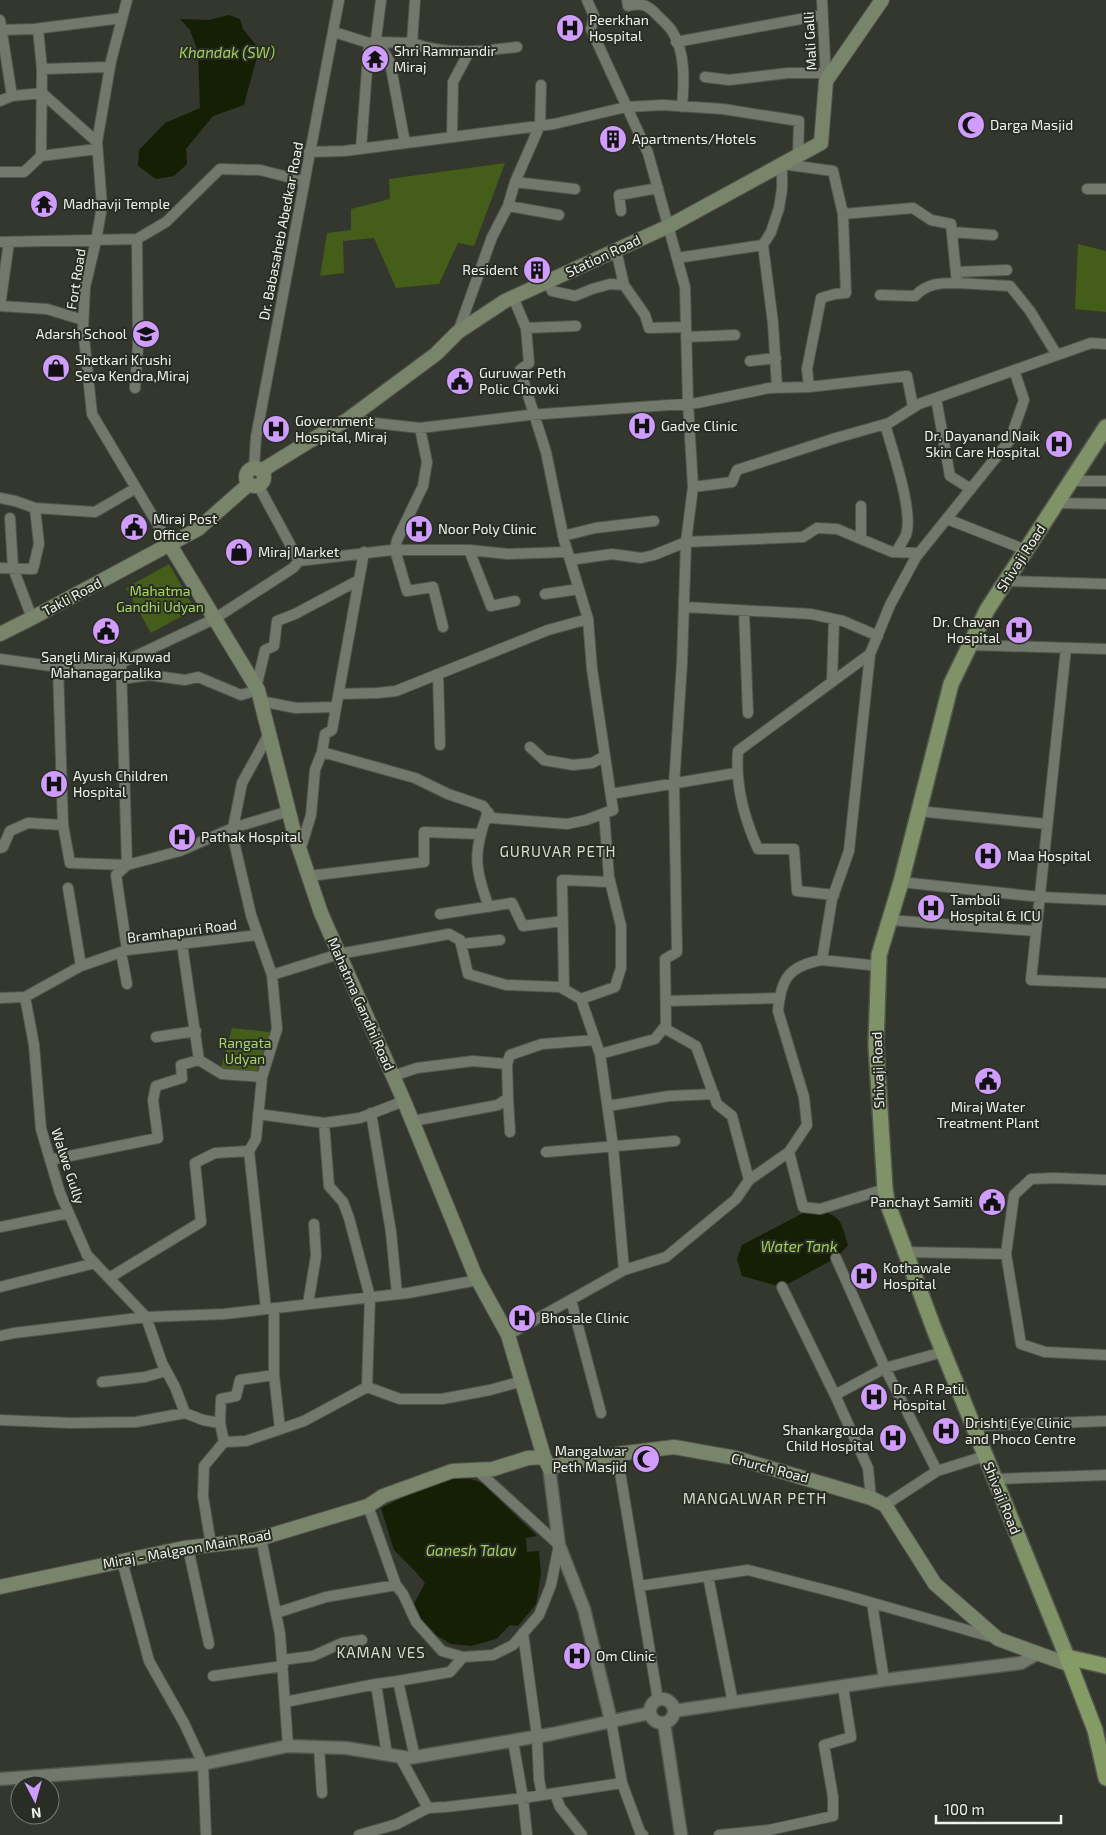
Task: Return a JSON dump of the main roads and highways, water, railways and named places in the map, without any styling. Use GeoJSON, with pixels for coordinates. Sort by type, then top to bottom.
{"type":"FeatureCollection","features":[{"type":"Feature","properties":{"kind":"highway"},"geometry":{"type":"LineString","coordinates":[[1069,1661],[1106,1666]]}},
{"type":"Feature","properties":{"kind":"highway"},"geometry":{"type":"LineString","coordinates":[[1069,1661],[1106,1674]]}},
{"type":"Feature","properties":{"kind":"highway"},"geometry":{"type":"LineString","coordinates":[[1069,1661],[1095,1730],[1106,1778]]}},
{"type":"Feature","properties":{"kind":"main road","name":"Station Road"},"geometry":{"type":"LineString","coordinates":[[256,477],[308,442],[347,420],[436,354],[458,332],[513,298],[669,226],[821,143],[826,77],[882,0]]}},
{"type":"Feature","properties":{"kind":"main road","name":"Shivaji Road"},"geometry":{"type":"LineString","coordinates":[[1069,1661],[943,1352],[887,1202],[876,1045],[879,956],[901,882],[917,811],[951,684],[987,610],[1106,427]]}},
{"type":"Feature","properties":{"kind":"main road","name":"Takli Road"},"geometry":{"type":"LineString","coordinates":[[0,634],[198,529],[256,477]]}},
{"type":"Feature","properties":{"kind":"main road","name":"Mahatma Gandhi Road"},"geometry":{"type":"LineString","coordinates":[[170,545],[258,693],[300,851],[321,912],[404,1101],[478,1280],[508,1335],[546,1462]]}},
{"type":"Feature","properties":{"kind":"main road","name":"Church Road"},"geometry":{"type":"LineString","coordinates":[[546,1462],[674,1447],[736,1458],[871,1498],[885,1505],[935,1584],[998,1639],[1038,1653],[1069,1661]]}},
{"type":"Feature","properties":{"kind":"main road","name":"Miraj - Malgaon Main Road"},"geometry":{"type":"LineString","coordinates":[[0,1587],[188,1548],[261,1538],[368,1506],[383,1496],[452,1471],[493,1469],[528,1458],[546,1462]]}},
{"type":"Feature","properties":{"kind":"water","name":"Khandak (SW)"},"geometry":{"type":"Polygon","coordinates":[[[229,15],[240,19],[243,29],[259,49],[244,105],[213,116],[186,149],[187,164],[174,176],[156,179],[138,166],[139,150],[165,123],[200,108],[198,52],[190,30],[180,19],[209,20],[229,15]]]}},
{"type":"Feature","properties":{"kind":"water","name":"Water Tank"},"geometry":{"type":"Polygon","coordinates":[[[813,1208],[834,1216],[841,1223],[848,1245],[836,1258],[782,1287],[742,1276],[737,1259],[742,1245],[813,1208]]]}},
{"type":"Feature","properties":{"kind":"water","name":"Ganesh Talav"},"geometry":{"type":"Polygon","coordinates":[[[454,1478],[471,1479],[482,1483],[537,1536],[526,1538],[527,1552],[539,1551],[541,1573],[536,1604],[518,1626],[510,1625],[496,1639],[471,1646],[451,1644],[429,1631],[413,1606],[425,1583],[394,1550],[381,1508],[420,1489],[454,1478]]]}},
{"type":"Feature","properties":{"kind":"place","name":"Peerkhan Hospital"},"geometry":{"type":"Point","coordinates":[570,28]}},
{"type":"Feature","properties":{"kind":"place","name":"Shri Rammandir Miraj"},"geometry":{"type":"Point","coordinates":[375,59]}},
{"type":"Feature","properties":{"kind":"place","name":"Darga Masjid"},"geometry":{"type":"Point","coordinates":[971,125]}},
{"type":"Feature","properties":{"kind":"place","name":"Apartments/Hotels"},"geometry":{"type":"Point","coordinates":[613,139]}},
{"type":"Feature","properties":{"kind":"place","name":"Madhavji Temple"},"geometry":{"type":"Point","coordinates":[44,204]}},
{"type":"Feature","properties":{"kind":"place","name":"Resident"},"geometry":{"type":"Point","coordinates":[537,270]}},
{"type":"Feature","properties":{"kind":"place","name":"Adarsh School"},"geometry":{"type":"Point","coordinates":[146,334]}},
{"type":"Feature","properties":{"kind":"place","name":"Shetkari Krushi Seva Kendra,Miraj"},"geometry":{"type":"Point","coordinates":[56,368]}},
{"type":"Feature","properties":{"kind":"place","name":"Guruwar Peth Polic Chowki"},"geometry":{"type":"Point","coordinates":[460,381]}},
{"type":"Feature","properties":{"kind":"place","name":"Gadve Clinic"},"geometry":{"type":"Point","coordinates":[642,426]}},
{"type":"Feature","properties":{"kind":"place","name":"Government Hospital, Miraj"},"geometry":{"type":"Point","coordinates":[276,429]}},
{"type":"Feature","properties":{"kind":"place","name":"Dr. Dayanand Naik Skin Care Hospital"},"geometry":{"type":"Point","coordinates":[1059,444]}},
{"type":"Feature","properties":{"kind":"place","name":"Miraj Post Office"},"geometry":{"type":"Point","coordinates":[134,527]}},
{"type":"Feature","properties":{"kind":"place","name":"Noor Poly Clinic"},"geometry":{"type":"Point","coordinates":[419,529]}},
{"type":"Feature","properties":{"kind":"place","name":"Miraj Market"},"geometry":{"type":"Point","coordinates":[239,552]}},
{"type":"Feature","properties":{"kind":"place","name":"Dr. Chavan Hospital"},"geometry":{"type":"Point","coordinates":[1019,630]}},
{"type":"Feature","properties":{"kind":"place","name":"Sangli Miraj Kupwad Mahanagarpalika"},"geometry":{"type":"Point","coordinates":[106,631]}},
{"type":"Feature","properties":{"kind":"place","name":"Ayush Children Hospital"},"geometry":{"type":"Point","coordinates":[54,784]}},
{"type":"Feature","properties":{"kind":"place","name":"Pathak Hospital"},"geometry":{"type":"Point","coordinates":[182,837]}},
{"type":"Feature","properties":{"kind":"place","name":"Maa Hospital"},"geometry":{"type":"Point","coordinates":[988,856]}},
{"type":"Feature","properties":{"kind":"place","name":"Tamboli Hospital & ICU"},"geometry":{"type":"Point","coordinates":[931,908]}},
{"type":"Feature","properties":{"kind":"place","name":"Miraj Water Treatment Plant"},"geometry":{"type":"Point","coordinates":[988,1081]}},
{"type":"Feature","properties":{"kind":"place","name":"Panchayt Samiti"},"geometry":{"type":"Point","coordinates":[992,1202]}},
{"type":"Feature","properties":{"kind":"place","name":"Kothawale Hospital"},"geometry":{"type":"Point","coordinates":[864,1276]}},
{"type":"Feature","properties":{"kind":"place","name":"Bhosale Clinic"},"geometry":{"type":"Point","coordinates":[522,1318]}},
{"type":"Feature","properties":{"kind":"place","name":"Dr. A R Patil Hospital"},"geometry":{"type":"Point","coordinates":[874,1397]}},
{"type":"Feature","properties":{"kind":"place","name":"Drishti Eye Clinic and Phoco Centre"},"geometry":{"type":"Point","coordinates":[946,1431]}},
{"type":"Feature","properties":{"kind":"place","name":"Shankargouda Child Hospital"},"geometry":{"type":"Point","coordinates":[893,1438]}},
{"type":"Feature","properties":{"kind":"place","name":"Mangalwar Peth Masjid"},"geometry":{"type":"Point","coordinates":[646,1459]}},
{"type":"Feature","properties":{"kind":"place","name":"Om Clinic"},"geometry":{"type":"Point","coordinates":[577,1656]}},
{"type":"Feature","properties":{"kind":"district","name":"GURUVAR PETH"},"geometry":{"type":"Point","coordinates":[558,852]}},
{"type":"Feature","properties":{"kind":"district","name":"MANGALWAR PETH"},"geometry":{"type":"Point","coordinates":[755,1499]}},
{"type":"Feature","properties":{"kind":"district","name":"KAMAN VES"},"geometry":{"type":"Point","coordinates":[381,1653]}},
{"type":"Feature","properties":{"kind":"park label","name":"Mahatma Gandhi Udyan"},"geometry":{"type":"Point","coordinates":[160,600]}},
{"type":"Feature","properties":{"kind":"park label","name":"Rangata Udyan"},"geometry":{"type":"Point","coordinates":[245,1052]}}]}
